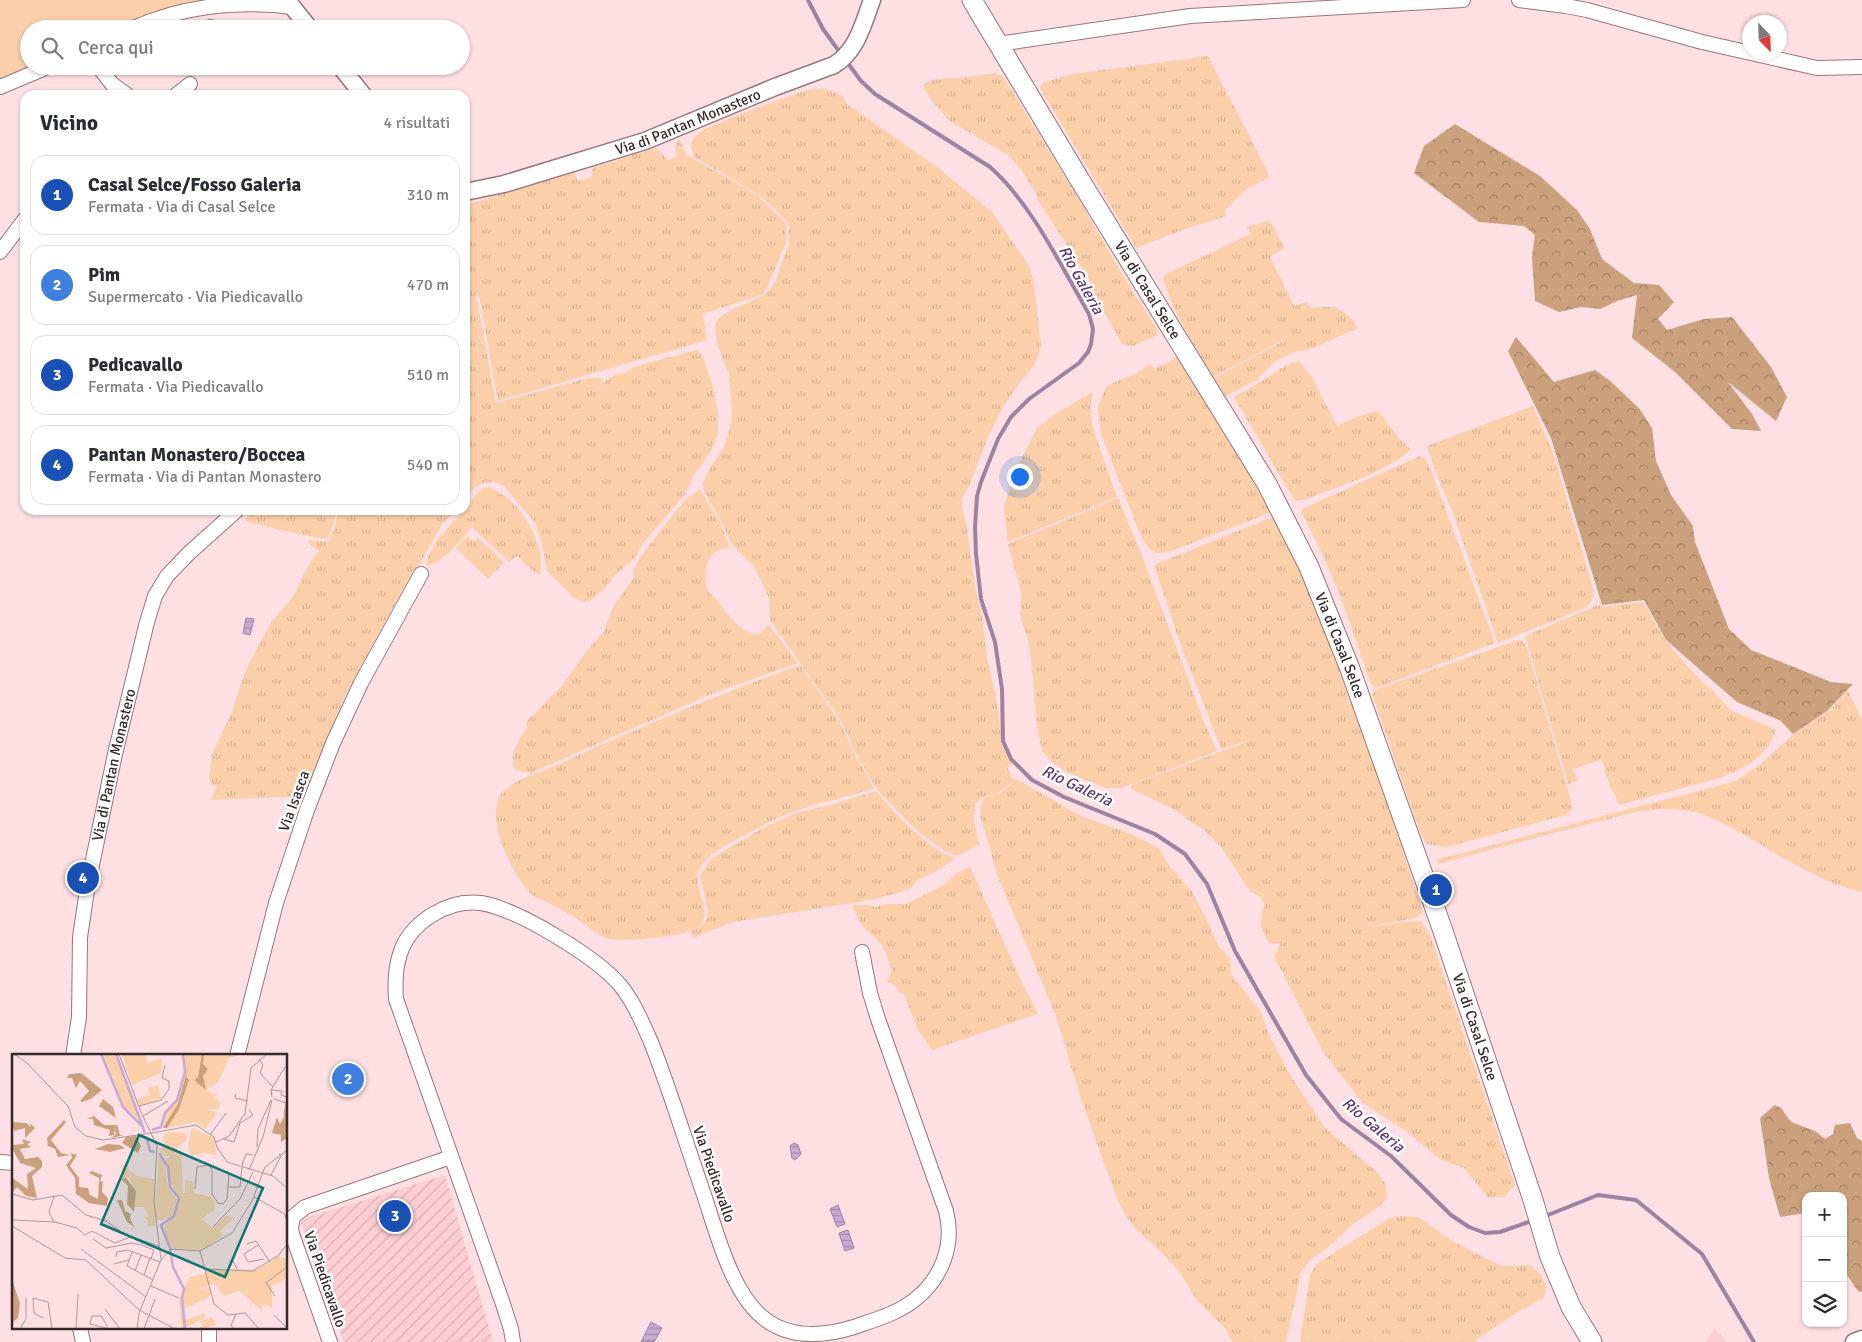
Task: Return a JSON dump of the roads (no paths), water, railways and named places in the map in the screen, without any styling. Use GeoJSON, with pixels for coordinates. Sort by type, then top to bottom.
{"type":"FeatureCollection","features":[{"type":"Feature","properties":{"kind":"main road","name":"Via di Casal Selce"},"geometry":{"type":"LineString","coordinates":[[972,0],[1267,484],[1309,567],[1350,669],[1433,903],[1550,1257],[1571,1307],[1592,1342]]}},
{"type":"Feature","properties":{"kind":"street","name":"Via di Pantan Monastero"},"geometry":{"type":"LineString","coordinates":[[470,191],[504,184],[641,143],[774,87],[818,71],[842,59],[852,48],[860,34],[872,0]]}},
{"type":"Feature","properties":{"kind":"street"},"geometry":{"type":"LineString","coordinates":[[998,44],[1190,16],[1463,0]]}},
{"type":"Feature","properties":{"kind":"street"},"geometry":{"type":"LineString","coordinates":[[1519,0],[1587,10],[1702,42],[1817,68],[1862,68]]}},
{"type":"Feature","properties":{"kind":"street"},"geometry":{"type":"LineString","coordinates":[[156,20],[182,10],[215,3],[259,1],[290,4],[303,20]]}},
{"type":"Feature","properties":{"kind":"street"},"geometry":{"type":"LineString","coordinates":[[0,87],[29,75]]}},
{"type":"Feature","properties":{"kind":"street"},"geometry":{"type":"LineString","coordinates":[[105,75],[120,90]]}},
{"type":"Feature","properties":{"kind":"street"},"geometry":{"type":"LineString","coordinates":[[347,75],[359,90]]}},
{"type":"Feature","properties":{"kind":"street"},"geometry":{"type":"LineString","coordinates":[[182,90],[190,84]]}},
{"type":"Feature","properties":{"kind":"street"},"geometry":{"type":"LineString","coordinates":[[0,252],[20,226]]}},
{"type":"Feature","properties":{"kind":"street","name":"Via di Pantan Monastero"},"geometry":{"type":"LineString","coordinates":[[73,1054],[79,1023],[80,937],[88,884],[115,754],[149,613],[155,596],[167,576],[188,554],[231,515]]}},
{"type":"Feature","properties":{"kind":"street","name":"Via Isasca"},"geometry":{"type":"LineString","coordinates":[[238,1054],[276,903],[307,810],[333,744],[361,683],[421,574]]}},
{"type":"Feature","properties":{"kind":"street","name":"Via Piedicavallo"},"geometry":{"type":"LineString","coordinates":[[512,1342],[511,1329],[503,1304],[396,999],[396,974],[400,952],[408,938],[422,922],[434,914],[465,903],[481,904],[513,914],[558,937],[607,972],[621,986],[632,1002],[653,1047],[732,1272],[750,1304],[763,1318],[772,1324],[808,1334],[827,1334],[862,1324],[900,1309],[922,1295],[940,1271],[947,1251],[948,1223],[946,1211],[875,1010],[862,952]]}},
{"type":"Feature","properties":{"kind":"street","name":"Via Piedicavallo"},"geometry":{"type":"LineString","coordinates":[[330,1342],[292,1234],[293,1216],[300,1209],[327,1198],[451,1157]]}},
{"type":"Feature","properties":{"kind":"street"},"geometry":{"type":"LineString","coordinates":[[1854,1342],[1862,1339]]}},
{"type":"Feature","properties":{"kind":"waterway","name":"Rio Galeria"},"geometry":{"type":"LineString","coordinates":[[808,0],[823,29],[841,54]]}},
{"type":"Feature","properties":{"kind":"waterway","name":"Rio Galeria"},"geometry":{"type":"LineString","coordinates":[[847,62],[861,81],[875,94],[990,167],[1005,182],[1019,198],[1044,236],[1089,314],[1093,329],[1088,352],[1079,363],[1029,399],[1011,417],[998,439],[977,496],[976,554],[981,599],[995,642],[1002,689],[1003,741],[1011,759],[1032,780],[1064,797],[1155,834],[1185,854],[1207,884],[1235,951],[1306,1075],[1341,1119],[1391,1156],[1451,1215],[1469,1227],[1485,1233],[1500,1232],[1534,1220]]}},
{"type":"Feature","properties":{"kind":"waterway","name":"Rio Galeria"},"geometry":{"type":"LineString","coordinates":[[1543,1217],[1598,1195],[1636,1200],[1702,1254],[1754,1342]]}},
{"type":"Feature","properties":{"kind":"place","name":"Pantan Monastero/Boccea"},"geometry":{"type":"Point","coordinates":[83,878]}},
{"type":"Feature","properties":{"kind":"place","name":"Casal Selce/Fosso Galeria"},"geometry":{"type":"Point","coordinates":[1436,890]}},
{"type":"Feature","properties":{"kind":"place","name":"Pim"},"geometry":{"type":"Point","coordinates":[348,1079]}},
{"type":"Feature","properties":{"kind":"place","name":"Pedicavallo"},"geometry":{"type":"Point","coordinates":[395,1216]}}]}
